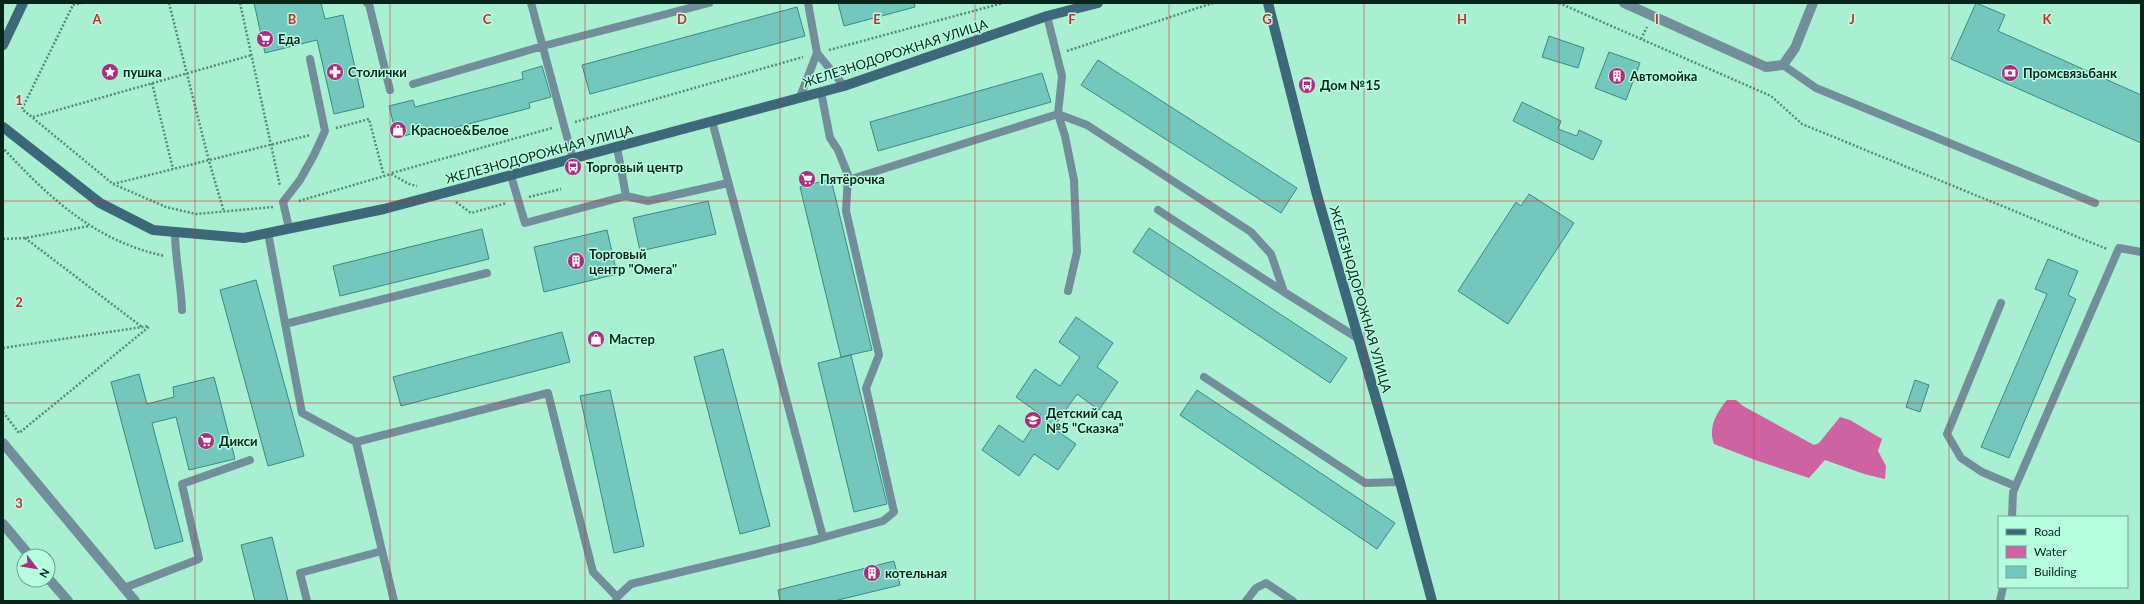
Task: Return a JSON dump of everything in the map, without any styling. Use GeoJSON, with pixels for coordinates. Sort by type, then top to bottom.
{"type":"FeatureCollection","features":[{"type":"Feature","properties":{"kind":"street"},"geometry":{"type":"LineString","coordinates":[[3,45],[23,3]]}},
{"type":"Feature","properties":{"kind":"street","name":"ЖЕЛЕЗНОДОРОЖНАЯ УЛИЦА"},"geometry":{"type":"LineString","coordinates":[[3,127],[100,203],[153,230],[244,238],[384,209],[844,86],[1047,16],[1098,3]]}},
{"type":"Feature","properties":{"kind":"street","name":"ЖЕЛЕЗНОДОРОЖНАЯ УЛИЦА"},"geometry":{"type":"LineString","coordinates":[[1268,3],[1317,195],[1400,482],[1432,601]]}},
{"type":"Feature","properties":{"kind":"street"},"geometry":{"type":"LineString","coordinates":[[1624,3],[1766,67],[1782,64],[1795,48],[1813,3]]}},
{"type":"Feature","properties":{"kind":"street"},"geometry":{"type":"LineString","coordinates":[[3,443],[135,601]]}},
{"type":"Feature","properties":{"kind":"street"},"geometry":{"type":"LineString","coordinates":[[3,524],[23,548]]}},
{"type":"Feature","properties":{"kind":"street"},"geometry":{"type":"LineString","coordinates":[[56,587],[68,601]]}},
{"type":"Feature","properties":{"kind":"lane"},"geometry":{"type":"LineString","coordinates":[[367,3],[369,4],[390,90]]}},
{"type":"Feature","properties":{"kind":"lane"},"geometry":{"type":"LineString","coordinates":[[531,3],[573,159]]}},
{"type":"Feature","properties":{"kind":"lane"},"geometry":{"type":"LineString","coordinates":[[413,84],[542,46],[709,3]]}},
{"type":"Feature","properties":{"kind":"lane"},"geometry":{"type":"LineString","coordinates":[[808,3],[817,53],[844,86]]}},
{"type":"Feature","properties":{"kind":"lane"},"geometry":{"type":"LineString","coordinates":[[1047,16],[1062,76],[1058,114],[1065,136],[1074,180],[1077,252],[1068,291]]}},
{"type":"Feature","properties":{"kind":"lane"},"geometry":{"type":"LineString","coordinates":[[800,98],[817,53]]}},
{"type":"Feature","properties":{"kind":"lane"},"geometry":{"type":"LineString","coordinates":[[289,228],[284,204],[304,174],[325,131],[310,59]]}},
{"type":"Feature","properties":{"kind":"lane"},"geometry":{"type":"LineString","coordinates":[[1782,64],[1816,88],[2095,203]]}},
{"type":"Feature","properties":{"kind":"lane"},"geometry":{"type":"LineString","coordinates":[[268,233],[302,413],[356,442],[548,393],[593,572],[617,599],[631,584],[883,521],[894,512],[866,388],[879,355],[846,211],[848,176],[838,150],[830,138],[821,92]]}},
{"type":"Feature","properties":{"kind":"lane"},"geometry":{"type":"LineString","coordinates":[[848,180],[1058,114],[1087,125],[1251,232],[1271,254],[1284,292]]}},
{"type":"Feature","properties":{"kind":"lane"},"geometry":{"type":"LineString","coordinates":[[712,121],[823,537]]}},
{"type":"Feature","properties":{"kind":"lane"},"geometry":{"type":"LineString","coordinates":[[617,147],[626,196]]}},
{"type":"Feature","properties":{"kind":"lane"},"geometry":{"type":"LineString","coordinates":[[511,176],[525,223],[626,196],[648,201],[728,183]]}},
{"type":"Feature","properties":{"kind":"lane"},"geometry":{"type":"LineString","coordinates":[[1158,210],[1359,339]]}},
{"type":"Feature","properties":{"kind":"lane"},"geometry":{"type":"LineString","coordinates":[[175,232],[175,258],[181,285],[182,310]]}},
{"type":"Feature","properties":{"kind":"lane"},"geometry":{"type":"LineString","coordinates":[[2012,516],[2012,492],[2119,248],[2141,252]]}},
{"type":"Feature","properties":{"kind":"lane"},"geometry":{"type":"LineString","coordinates":[[285,324],[486,273]]}},
{"type":"Feature","properties":{"kind":"lane"},"geometry":{"type":"LineString","coordinates":[[2001,303],[1947,434],[1961,458],[1982,472],[2015,486]]}},
{"type":"Feature","properties":{"kind":"lane"},"geometry":{"type":"LineString","coordinates":[[1204,376],[1365,483],[1400,482]]}},
{"type":"Feature","properties":{"kind":"lane"},"geometry":{"type":"LineString","coordinates":[[356,442],[394,601]]}},
{"type":"Feature","properties":{"kind":"lane"},"geometry":{"type":"LineString","coordinates":[[124,588],[199,559],[182,484],[250,460]]}},
{"type":"Feature","properties":{"kind":"lane"},"geometry":{"type":"LineString","coordinates":[[307,601],[300,573],[382,551]]}},
{"type":"Feature","properties":{"kind":"lane"},"geometry":{"type":"LineString","coordinates":[[1246,601],[1256,588],[1266,583],[1293,601]]}},
{"type":"Feature","properties":{"kind":"lane"},"geometry":{"type":"LineString","coordinates":[[2000,601],[2003,588]]}},
{"type":"Feature","properties":{"kind":"path"},"geometry":{"type":"LineString","coordinates":[[82,3],[73,4],[22,109],[113,184],[166,207],[196,214],[284,204],[817,53],[1003,3]]}},
{"type":"Feature","properties":{"kind":"path"},"geometry":{"type":"LineString","coordinates":[[169,3],[209,161],[224,212]]}},
{"type":"Feature","properties":{"kind":"path"},"geometry":{"type":"LineString","coordinates":[[240,3],[284,204]]}},
{"type":"Feature","properties":{"kind":"path"},"geometry":{"type":"LineString","coordinates":[[1057,54],[1213,3]]}},
{"type":"Feature","properties":{"kind":"path"},"geometry":{"type":"LineString","coordinates":[[1558,3],[1771,96],[1802,124],[2117,253]]}},
{"type":"Feature","properties":{"kind":"path"},"geometry":{"type":"LineString","coordinates":[[33,117],[252,55]]}},
{"type":"Feature","properties":{"kind":"path"},"geometry":{"type":"LineString","coordinates":[[152,83],[172,169]]}},
{"type":"Feature","properties":{"kind":"path"},"geometry":{"type":"LineString","coordinates":[[113,184],[209,161],[369,119],[384,176]]}},
{"type":"Feature","properties":{"kind":"path"},"geometry":{"type":"LineString","coordinates":[[3,152],[4,150],[38,185],[90,226],[140,251],[175,258]]}},
{"type":"Feature","properties":{"kind":"path"},"geometry":{"type":"LineString","coordinates":[[391,174],[409,184],[442,193],[471,213],[561,189]]}},
{"type":"Feature","properties":{"kind":"path"},"geometry":{"type":"LineString","coordinates":[[3,239],[25,238],[90,226]]}},
{"type":"Feature","properties":{"kind":"path"},"geometry":{"type":"LineString","coordinates":[[25,238],[142,327]]}},
{"type":"Feature","properties":{"kind":"path"},"geometry":{"type":"LineString","coordinates":[[3,348],[150,326],[19,433],[3,412]]}},
{"type":"Feature","properties":{"kind":"water"},"geometry":{"type":"Polygon","coordinates":[[[1727,400],[1736,400],[1743,406],[1814,445],[1819,443],[1840,417],[1850,420],[1882,439],[1878,451],[1886,466],[1885,479],[1864,474],[1825,460],[1809,478],[1755,460],[1714,444],[1712,432],[1714,421],[1719,410],[1727,400]]]}},
{"type":"Feature","properties":{"kind":"building"},"geometry":{"type":"Polygon","coordinates":[[[254,3],[321,3],[325,19],[343,15],[364,107],[334,114],[317,40],[265,53],[254,3]]]}},
{"type":"Feature","properties":{"kind":"building"},"geometry":{"type":"Polygon","coordinates":[[[838,3],[914,3],[915,7],[844,26],[838,3]]]}},
{"type":"Feature","properties":{"kind":"building"},"geometry":{"type":"Polygon","coordinates":[[[1976,3],[2005,15],[1998,31],[2141,95],[2141,143],[1951,59],[1976,3]]]}},
{"type":"Feature","properties":{"kind":"building"},"geometry":{"type":"Polygon","coordinates":[[[797,7],[805,36],[590,94],[582,65],[797,7]]]}},
{"type":"Feature","properties":{"kind":"building"},"geometry":{"type":"Polygon","coordinates":[[[1549,36],[1584,48],[1578,68],[1542,57],[1549,36]]]}},
{"type":"Feature","properties":{"kind":"building","name":"Автомойка"},"geometry":{"type":"Polygon","coordinates":[[[1609,52],[1640,63],[1626,100],[1595,88],[1609,52]]]}},
{"type":"Feature","properties":{"kind":"building"},"geometry":{"type":"Polygon","coordinates":[[[1098,60],[1297,188],[1281,213],[1081,85],[1098,60]]]}},
{"type":"Feature","properties":{"kind":"building"},"geometry":{"type":"Polygon","coordinates":[[[542,66],[551,97],[529,103],[530,108],[422,136],[421,131],[397,138],[389,106],[413,100],[415,107],[523,79],[522,72],[542,66]]]}},
{"type":"Feature","properties":{"kind":"building"},"geometry":{"type":"Polygon","coordinates":[[[1042,73],[1051,102],[878,151],[870,122],[1042,73]]]}},
{"type":"Feature","properties":{"kind":"building"},"geometry":{"type":"Polygon","coordinates":[[[1522,102],[1561,121],[1558,129],[1577,136],[1579,130],[1602,141],[1593,160],[1513,121],[1522,102]]]}},
{"type":"Feature","properties":{"kind":"building"},"geometry":{"type":"Polygon","coordinates":[[[831,179],[872,350],[841,357],[800,187],[831,179]]]}},
{"type":"Feature","properties":{"kind":"building"},"geometry":{"type":"Polygon","coordinates":[[[1529,194],[1574,223],[1508,324],[1458,291],[1516,202],[1521,206],[1529,194]]]}},
{"type":"Feature","properties":{"kind":"building"},"geometry":{"type":"Polygon","coordinates":[[[708,201],[716,234],[640,251],[633,218],[708,201]]]}},
{"type":"Feature","properties":{"kind":"building"},"geometry":{"type":"Polygon","coordinates":[[[1149,228],[1347,358],[1330,383],[1133,252],[1149,228]]]}},
{"type":"Feature","properties":{"kind":"building"},"geometry":{"type":"Polygon","coordinates":[[[482,229],[489,259],[340,296],[333,266],[482,229]]]}},
{"type":"Feature","properties":{"kind":"building","name":"Торговый центр \"Омега\""},"geometry":{"type":"Polygon","coordinates":[[[607,230],[617,274],[544,292],[534,247],[607,230]]]}},
{"type":"Feature","properties":{"kind":"building"},"geometry":{"type":"Polygon","coordinates":[[[2048,259],[2078,271],[2068,295],[2076,299],[2009,458],[1981,447],[2047,294],[2035,289],[2048,259]]]}},
{"type":"Feature","properties":{"kind":"building"},"geometry":{"type":"Polygon","coordinates":[[[256,280],[304,456],[268,466],[220,290],[256,280]]]}},
{"type":"Feature","properties":{"kind":"building"},"geometry":{"type":"Polygon","coordinates":[[[1076,317],[1113,343],[1097,367],[1118,382],[1099,410],[1077,394],[1053,428],[1076,444],[1058,470],[1034,454],[1019,476],[982,450],[999,425],[1023,442],[1041,415],[1016,397],[1035,369],[1060,386],[1080,357],[1059,342],[1076,317]]]}},
{"type":"Feature","properties":{"kind":"building"},"geometry":{"type":"Polygon","coordinates":[[[562,332],[570,362],[401,406],[393,377],[562,332]]]}},
{"type":"Feature","properties":{"kind":"building"},"geometry":{"type":"Polygon","coordinates":[[[723,349],[770,526],[740,534],[694,357],[723,349]]]}},
{"type":"Feature","properties":{"kind":"building"},"geometry":{"type":"Polygon","coordinates":[[[851,355],[887,504],[854,512],[818,363],[851,355]]]}},
{"type":"Feature","properties":{"kind":"building"},"geometry":{"type":"Polygon","coordinates":[[[139,374],[147,404],[174,397],[173,387],[214,377],[235,459],[189,470],[176,417],[152,423],[183,541],[155,549],[111,382],[139,374]]]}},
{"type":"Feature","properties":{"kind":"building"},"geometry":{"type":"Polygon","coordinates":[[[1915,380],[1929,385],[1920,412],[1906,407],[1915,380]]]}},
{"type":"Feature","properties":{"kind":"building"},"geometry":{"type":"Polygon","coordinates":[[[610,390],[644,546],[614,553],[580,396],[610,390]]]}},
{"type":"Feature","properties":{"kind":"building"},"geometry":{"type":"Polygon","coordinates":[[[1197,390],[1395,523],[1377,549],[1180,415],[1197,390]]]}},
{"type":"Feature","properties":{"kind":"building"},"geometry":{"type":"Polygon","coordinates":[[[272,537],[288,601],[255,601],[241,545],[272,537]]]}},
{"type":"Feature","properties":{"kind":"building","name":"котельная"},"geometry":{"type":"Polygon","coordinates":[[[894,561],[900,585],[834,601],[780,601],[778,590],[894,561]]]}},
{"type":"Feature","properties":{"kind":"place","name":"Еда"},"geometry":{"type":"Point","coordinates":[265,39]}},
{"type":"Feature","properties":{"kind":"place","name":"пушка"},"geometry":{"type":"Point","coordinates":[110,72]}},
{"type":"Feature","properties":{"kind":"place","name":"Столички"},"geometry":{"type":"Point","coordinates":[335,72]}},
{"type":"Feature","properties":{"kind":"place","name":"Промсвязьбанк"},"geometry":{"type":"Point","coordinates":[2010,73]}},
{"type":"Feature","properties":{"kind":"place","name":"Автомойка"},"geometry":{"type":"Point","coordinates":[1617,76]}},
{"type":"Feature","properties":{"kind":"place","name":"Дом №15"},"geometry":{"type":"Point","coordinates":[1307,85]}},
{"type":"Feature","properties":{"kind":"place","name":"Красное&Белое"},"geometry":{"type":"Point","coordinates":[398,130]}},
{"type":"Feature","properties":{"kind":"place","name":"Торговый центр"},"geometry":{"type":"Point","coordinates":[573,167]}},
{"type":"Feature","properties":{"kind":"place","name":"Пятёрочка"},"geometry":{"type":"Point","coordinates":[807,179]}},
{"type":"Feature","properties":{"kind":"place","name":"Торговый центр \"Омега\""},"geometry":{"type":"Point","coordinates":[576,261]}},
{"type":"Feature","properties":{"kind":"place","name":"Мастер"},"geometry":{"type":"Point","coordinates":[596,339]}},
{"type":"Feature","properties":{"kind":"place","name":"Детский сад №5 \"Сказка\""},"geometry":{"type":"Point","coordinates":[1033,420]}},
{"type":"Feature","properties":{"kind":"place","name":"Дикси"},"geometry":{"type":"Point","coordinates":[206,441]}},
{"type":"Feature","properties":{"kind":"place","name":"котельная"},"geometry":{"type":"Point","coordinates":[872,573]}}]}
